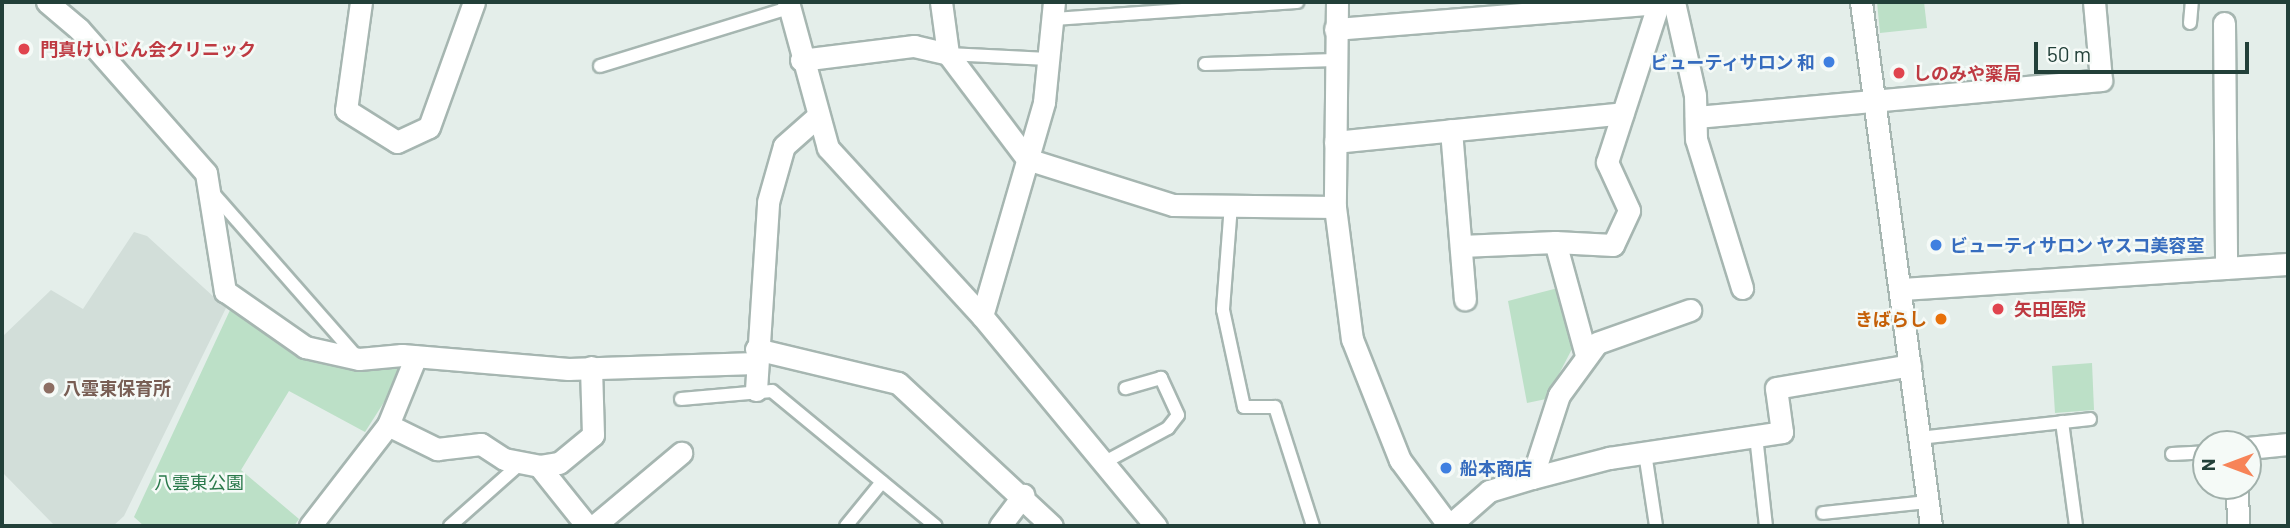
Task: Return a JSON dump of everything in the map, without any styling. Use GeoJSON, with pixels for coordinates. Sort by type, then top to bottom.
{"type":"FeatureCollection","features":[{"type":"Feature","properties":{"kind":"street"},"geometry":{"type":"LineString","coordinates":[[47,2],[165,123],[206,173],[225,291],[305,347],[359,359],[416,356],[591,367],[756,356],[898,383],[1023,495],[1052,526]]}},
{"type":"Feature","properties":{"kind":"street"},"geometry":{"type":"LineString","coordinates":[[362,2],[346,110],[397,142],[429,127],[474,2]]}},
{"type":"Feature","properties":{"kind":"street"},"geometry":{"type":"LineString","coordinates":[[941,2],[948,54],[1027,159],[1138,197],[1231,205],[1335,207]]}},
{"type":"Feature","properties":{"kind":"street"},"geometry":{"type":"LineString","coordinates":[[1337,2],[1335,207],[1352,339],[1400,460],[1448,526],[1489,491],[1532,478],[1644,453],[1782,432],[1776,388],[1910,365]]}},
{"type":"Feature","properties":{"kind":"street"},"geometry":{"type":"LineString","coordinates":[[1335,29],[1658,2],[1607,162],[1629,210],[1613,245],[1555,242],[1461,246]]}},
{"type":"Feature","properties":{"kind":"street"},"geometry":{"type":"LineString","coordinates":[[1674,2],[1696,117],[1696,139],[1742,288]]}},
{"type":"Feature","properties":{"kind":"street"},"geometry":{"type":"LineString","coordinates":[[1861,2],[1931,526]]}},
{"type":"Feature","properties":{"kind":"street"},"geometry":{"type":"LineString","coordinates":[[1696,117],[1875,104],[2101,80],[2094,2]]}},
{"type":"Feature","properties":{"kind":"street"},"geometry":{"type":"LineString","coordinates":[[788,5],[801,60],[828,148],[982,316],[1156,526]]}},
{"type":"Feature","properties":{"kind":"street"},"geometry":{"type":"LineString","coordinates":[[982,316],[1044,102],[1054,10]]}},
{"type":"Feature","properties":{"kind":"street"},"geometry":{"type":"LineString","coordinates":[[2224,23],[2226,268]]}},
{"type":"Feature","properties":{"kind":"street"},"geometry":{"type":"LineString","coordinates":[[801,60],[914,46],[948,54]]}},
{"type":"Feature","properties":{"kind":"street"},"geometry":{"type":"LineString","coordinates":[[1335,142],[1623,113]]}},
{"type":"Feature","properties":{"kind":"street"},"geometry":{"type":"LineString","coordinates":[[756,390],[756,356],[768,202],[784,146],[818,116]]}},
{"type":"Feature","properties":{"kind":"street"},"geometry":{"type":"LineString","coordinates":[[1451,130],[1465,299]]}},
{"type":"Feature","properties":{"kind":"street"},"geometry":{"type":"LineString","coordinates":[[1555,242],[1586,355]]}},
{"type":"Feature","properties":{"kind":"street"},"geometry":{"type":"LineString","coordinates":[[1901,289],[2288,264]]}},
{"type":"Feature","properties":{"kind":"street"},"geometry":{"type":"LineString","coordinates":[[1532,478],[1546,425],[1586,355],[1597,343],[1690,310]]}},
{"type":"Feature","properties":{"kind":"street"},"geometry":{"type":"LineString","coordinates":[[315,525],[388,425],[416,356]]}},
{"type":"Feature","properties":{"kind":"street"},"geometry":{"type":"LineString","coordinates":[[388,425],[437,449],[481,444],[531,464],[559,463],[593,435],[591,367]]}},
{"type":"Feature","properties":{"kind":"street"},"geometry":{"type":"LineString","coordinates":[[2262,447],[2288,444]]}},
{"type":"Feature","properties":{"kind":"street"},"geometry":{"type":"LineString","coordinates":[[594,526],[681,453]]}},
{"type":"Feature","properties":{"kind":"street"},"geometry":{"type":"LineString","coordinates":[[531,464],[587,526]]}},
{"type":"Feature","properties":{"kind":"street"},"geometry":{"type":"LineString","coordinates":[[1000,526],[1023,495]]}},
{"type":"Feature","properties":{"kind":"street"},"geometry":{"type":"LineString","coordinates":[[2237,500],[2238,526]]}},
{"type":"Feature","properties":{"kind":"lane"},"geometry":{"type":"LineString","coordinates":[[1054,10],[1297,2]]}},
{"type":"Feature","properties":{"kind":"lane"},"geometry":{"type":"LineString","coordinates":[[2190,23],[2192,2]]}},
{"type":"Feature","properties":{"kind":"lane"},"geometry":{"type":"LineString","coordinates":[[600,65],[788,5]]}},
{"type":"Feature","properties":{"kind":"lane"},"geometry":{"type":"LineString","coordinates":[[948,54],[1048,59]]}},
{"type":"Feature","properties":{"kind":"lane"},"geometry":{"type":"LineString","coordinates":[[1205,64],[1335,60]]}},
{"type":"Feature","properties":{"kind":"lane"},"geometry":{"type":"LineString","coordinates":[[207,186],[359,359]]}},
{"type":"Feature","properties":{"kind":"lane"},"geometry":{"type":"LineString","coordinates":[[1231,205],[1223,310],[1244,407],[1275,407],[1312,526]]}},
{"type":"Feature","properties":{"kind":"lane"},"geometry":{"type":"LineString","coordinates":[[1103,463],[1168,428],[1178,415],[1161,378],[1125,388]]}},
{"type":"Feature","properties":{"kind":"lane"},"geometry":{"type":"LineString","coordinates":[[681,399],[756,390],[772,391],[936,526]]}},
{"type":"Feature","properties":{"kind":"lane"},"geometry":{"type":"LineString","coordinates":[[1919,438],[2090,419]]}},
{"type":"Feature","properties":{"kind":"lane"},"geometry":{"type":"LineString","coordinates":[[2062,422],[2076,526]]}},
{"type":"Feature","properties":{"kind":"lane"},"geometry":{"type":"LineString","coordinates":[[1756,436],[1766,526]]}},
{"type":"Feature","properties":{"kind":"lane"},"geometry":{"type":"LineString","coordinates":[[1644,453],[1656,526]]}},
{"type":"Feature","properties":{"kind":"lane"},"geometry":{"type":"LineString","coordinates":[[2172,454],[2192,453]]}},
{"type":"Feature","properties":{"kind":"lane"},"geometry":{"type":"LineString","coordinates":[[450,526],[531,464]]}},
{"type":"Feature","properties":{"kind":"lane"},"geometry":{"type":"LineString","coordinates":[[846,526],[882,482]]}},
{"type":"Feature","properties":{"kind":"lane"},"geometry":{"type":"LineString","coordinates":[[1824,513],[1928,502]]}},
{"type":"Feature","properties":{"kind":"shaded area"},"geometry":{"type":"Polygon","coordinates":[[[134,232],[147,236],[226,308],[124,516],[113,526],[55,526],[2,472],[2,337],[51,290],[83,309],[134,232]]]}},
{"type":"Feature","properties":{"kind":"green space"},"geometry":{"type":"Polygon","coordinates":[[[1877,2],[1924,2],[1927,28],[1880,33],[1877,2]]]}},
{"type":"Feature","properties":{"kind":"green space"},"geometry":{"type":"Polygon","coordinates":[[[1558,288],[1573,347],[1546,399],[1527,403],[1508,301],[1558,288]]]}},
{"type":"Feature","properties":{"kind":"green space","name":"八雲東公園"},"geometry":{"type":"Polygon","coordinates":[[[231,308],[314,358],[409,363],[365,432],[289,391],[241,470],[299,519],[294,526],[144,526],[134,517],[231,308]]]}},
{"type":"Feature","properties":{"kind":"green space"},"geometry":{"type":"Polygon","coordinates":[[[2092,363],[2094,410],[2055,413],[2052,366],[2092,363]]]}},
{"type":"Feature","properties":{"kind":"place","name":"門真けいじん会クリニック"},"geometry":{"type":"Point","coordinates":[24,49]}},
{"type":"Feature","properties":{"kind":"place","name":"ビューティサロン 和"},"geometry":{"type":"Point","coordinates":[1829,62]}},
{"type":"Feature","properties":{"kind":"place","name":"しのみや薬局"},"geometry":{"type":"Point","coordinates":[1899,73]}},
{"type":"Feature","properties":{"kind":"place","name":"ビューティサロン ヤスコ美容室"},"geometry":{"type":"Point","coordinates":[1936,245]}},
{"type":"Feature","properties":{"kind":"place","name":"矢田医院"},"geometry":{"type":"Point","coordinates":[1998,309]}},
{"type":"Feature","properties":{"kind":"place","name":"きばらし"},"geometry":{"type":"Point","coordinates":[1941,319]}},
{"type":"Feature","properties":{"kind":"place","name":"八雲東保育所"},"geometry":{"type":"Point","coordinates":[49,388]}},
{"type":"Feature","properties":{"kind":"place","name":"船本商店"},"geometry":{"type":"Point","coordinates":[1446,468]}}]}
